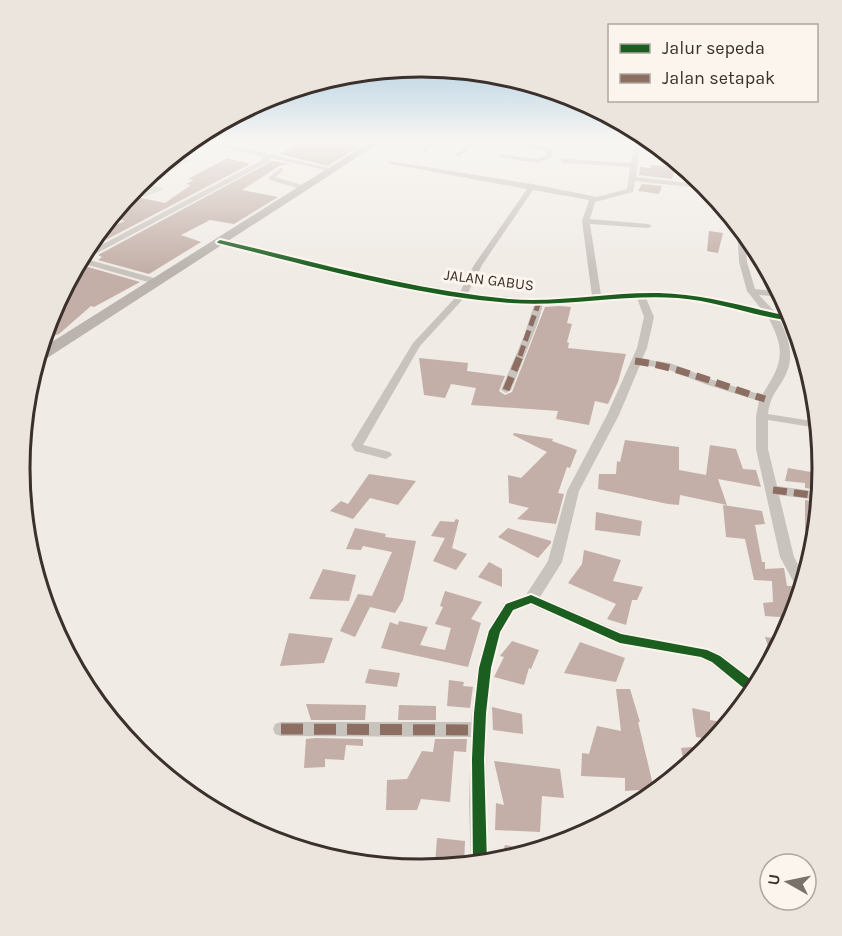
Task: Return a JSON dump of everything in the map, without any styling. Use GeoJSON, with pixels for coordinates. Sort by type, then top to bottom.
{"type":"FeatureCollection","features":[{"type":"Feature","properties":{"kind":"main road"},"geometry":{"type":"LineString","coordinates":[[48,351],[312,184]]}},
{"type":"Feature","properties":{"kind":"street"},"geometry":{"type":"LineString","coordinates":[[96,251],[226,184]]}},
{"type":"Feature","properties":{"kind":"street"},"geometry":{"type":"LineString","coordinates":[[518,184],[596,199]]}},
{"type":"Feature","properties":{"kind":"street"},"geometry":{"type":"LineString","coordinates":[[596,293],[586,221],[590,203],[596,199],[625,193],[630,190],[631,184]]}},
{"type":"Feature","properties":{"kind":"street"},"geometry":{"type":"LineString","coordinates":[[386,455],[359,448],[357,445],[416,345],[458,293],[532,186]]}},
{"type":"Feature","properties":{"kind":"street"},"geometry":{"type":"LineString","coordinates":[[586,221],[648,226]]}},
{"type":"Feature","properties":{"kind":"street","name":"JALAN GABUS"},"geometry":{"type":"LineString","coordinates":[[220,242],[458,293],[510,301],[539,302],[596,293],[615,297],[677,296],[781,317]]}},
{"type":"Feature","properties":{"kind":"street"},"geometry":{"type":"LineString","coordinates":[[741,245],[742,262],[751,291],[772,315],[781,332],[786,353],[782,373],[765,399],[762,416],[762,448],[785,550],[797,574]]}},
{"type":"Feature","properties":{"kind":"street"},"geometry":{"type":"LineString","coordinates":[[88,263],[158,282]]}},
{"type":"Feature","properties":{"kind":"street"},"geometry":{"type":"LineString","coordinates":[[751,291],[771,294]]}},
{"type":"Feature","properties":{"kind":"street"},"geometry":{"type":"LineString","coordinates":[[531,599],[555,562],[573,491],[613,415],[642,348],[649,318],[641,296]]}},
{"type":"Feature","properties":{"kind":"street"},"geometry":{"type":"LineString","coordinates":[[506,390],[514,366],[529,340],[539,302]]}},
{"type":"Feature","properties":{"kind":"street"},"geometry":{"type":"LineString","coordinates":[[635,362],[666,365],[765,399]]}},
{"type":"Feature","properties":{"kind":"street"},"geometry":{"type":"LineString","coordinates":[[762,416],[810,424]]}},
{"type":"Feature","properties":{"kind":"street"},"geometry":{"type":"LineString","coordinates":[[773,490],[811,495]]}},
{"type":"Feature","properties":{"kind":"street"},"geometry":{"type":"LineString","coordinates":[[480,854],[478,730],[487,650],[508,607],[515,600],[531,599],[620,638],[703,653],[716,659],[747,684]]}},
{"type":"Feature","properties":{"kind":"street"},"geometry":{"type":"LineString","coordinates":[[281,729],[478,730]]}},
{"type":"Feature","properties":{"kind":"lane"},"geometry":{"type":"LineString","coordinates":[[290,184],[305,188]]}},
{"type":"Feature","properties":{"kind":"green space"},"geometry":{"type":"Polygon","coordinates":[[[152,185],[164,189],[141,196],[152,185]]]}},
{"type":"Feature","properties":{"kind":"building"},"geometry":{"type":"Polygon","coordinates":[[[186,184],[213,184],[103,241],[115,225],[125,221],[119,220],[139,198],[165,203],[191,185],[186,184]]]}},
{"type":"Feature","properties":{"kind":"building"},"geometry":{"type":"Polygon","coordinates":[[[230,184],[252,184],[242,190],[278,197],[234,224],[210,220],[181,235],[201,242],[149,274],[98,260],[102,257],[98,255],[230,184]]]}},
{"type":"Feature","properties":{"kind":"building"},"geometry":{"type":"Polygon","coordinates":[[[642,184],[662,186],[659,194],[638,191],[642,184]]]}},
{"type":"Feature","properties":{"kind":"building"},"geometry":{"type":"Polygon","coordinates":[[[709,231],[723,233],[718,253],[707,251],[709,231]]]}},
{"type":"Feature","properties":{"kind":"building"},"geometry":{"type":"Polygon","coordinates":[[[88,267],[140,282],[94,307],[91,306],[59,334],[53,336],[70,295],[83,270],[88,267]]]}},
{"type":"Feature","properties":{"kind":"building"},"geometry":{"type":"Polygon","coordinates":[[[545,307],[571,307],[567,323],[572,324],[567,342],[569,343],[568,348],[626,354],[618,382],[608,404],[595,401],[589,425],[556,419],[558,411],[471,405],[476,388],[451,384],[445,398],[424,395],[419,358],[468,363],[467,371],[505,376],[499,391],[505,395],[512,392],[545,307]]]}},
{"type":"Feature","properties":{"kind":"building"},"geometry":{"type":"Polygon","coordinates":[[[514,433],[553,439],[552,441],[577,450],[570,468],[567,467],[558,493],[564,494],[556,524],[517,519],[529,508],[509,503],[508,475],[521,478],[547,452],[513,435],[514,433]]]}},
{"type":"Feature","properties":{"kind":"building"},"geometry":{"type":"Polygon","coordinates":[[[625,440],[679,447],[679,470],[706,475],[710,445],[736,449],[743,469],[756,470],[761,487],[718,479],[727,505],[680,495],[679,505],[668,504],[598,489],[599,474],[616,474],[617,461],[620,462],[625,440]]]}},
{"type":"Feature","properties":{"kind":"building"},"geometry":{"type":"Polygon","coordinates":[[[788,468],[812,472],[811,489],[805,488],[805,483],[785,481],[788,468]]]}},
{"type":"Feature","properties":{"kind":"building"},"geometry":{"type":"Polygon","coordinates":[[[369,474],[416,481],[398,505],[370,498],[353,519],[330,511],[341,501],[348,504],[369,474]]]}},
{"type":"Feature","properties":{"kind":"building"},"geometry":{"type":"Polygon","coordinates":[[[805,500],[810,501],[806,534],[805,500]]]}},
{"type":"Feature","properties":{"kind":"building"},"geometry":{"type":"Polygon","coordinates":[[[723,505],[762,511],[765,524],[755,525],[762,562],[765,562],[765,569],[784,568],[787,586],[793,586],[782,617],[765,616],[763,603],[773,602],[772,581],[754,580],[745,539],[726,537],[723,505]]]}},
{"type":"Feature","properties":{"kind":"building"},"geometry":{"type":"Polygon","coordinates":[[[596,512],[642,521],[640,536],[595,530],[596,512]]]}},
{"type":"Feature","properties":{"kind":"building"},"geometry":{"type":"Polygon","coordinates":[[[456,519],[459,520],[452,548],[467,554],[456,570],[433,561],[445,538],[431,536],[440,521],[454,522],[456,519]]]}},
{"type":"Feature","properties":{"kind":"building"},"geometry":{"type":"Polygon","coordinates":[[[355,528],[386,534],[385,537],[416,541],[403,600],[395,613],[370,607],[355,637],[340,631],[358,594],[372,596],[392,552],[363,546],[361,550],[346,549],[355,528]]]}},
{"type":"Feature","properties":{"kind":"building"},"geometry":{"type":"Polygon","coordinates":[[[508,528],[551,541],[551,543],[538,558],[498,537],[508,528]]]}},
{"type":"Feature","properties":{"kind":"building"},"geometry":{"type":"Polygon","coordinates":[[[584,550],[621,560],[613,581],[643,587],[637,600],[632,600],[626,625],[607,619],[616,604],[568,583],[582,564],[584,550]]]}},
{"type":"Feature","properties":{"kind":"building"},"geometry":{"type":"Polygon","coordinates":[[[489,562],[502,569],[502,587],[478,577],[489,562]]]}},
{"type":"Feature","properties":{"kind":"building"},"geometry":{"type":"Polygon","coordinates":[[[323,569],[356,575],[349,601],[309,599],[323,569]]]}},
{"type":"Feature","properties":{"kind":"building"},"geometry":{"type":"Polygon","coordinates":[[[445,591],[482,602],[471,619],[481,623],[468,667],[381,648],[390,622],[398,625],[399,621],[428,627],[420,645],[445,650],[451,628],[435,624],[443,607],[440,606],[445,591]]]}},
{"type":"Feature","properties":{"kind":"building"},"geometry":{"type":"Polygon","coordinates":[[[289,633],[333,638],[324,663],[280,666],[289,633]]]}},
{"type":"Feature","properties":{"kind":"building"},"geometry":{"type":"Polygon","coordinates":[[[765,637],[773,638],[769,648],[765,637]]]}},
{"type":"Feature","properties":{"kind":"building"},"geometry":{"type":"Polygon","coordinates":[[[512,641],[539,650],[531,669],[529,668],[524,685],[494,677],[504,657],[500,656],[512,641]]]}},
{"type":"Feature","properties":{"kind":"building"},"geometry":{"type":"Polygon","coordinates":[[[580,642],[625,658],[616,682],[564,673],[580,642]]]}},
{"type":"Feature","properties":{"kind":"building"},"geometry":{"type":"Polygon","coordinates":[[[369,669],[400,673],[397,687],[365,683],[369,669]]]}},
{"type":"Feature","properties":{"kind":"building"},"geometry":{"type":"Polygon","coordinates":[[[449,680],[464,682],[463,686],[473,687],[470,708],[447,706],[449,680]]]}},
{"type":"Feature","properties":{"kind":"building"},"geometry":{"type":"Polygon","coordinates":[[[616,689],[630,689],[640,722],[638,722],[652,783],[642,790],[625,791],[625,778],[581,776],[582,753],[589,754],[597,726],[621,731],[616,689]]]}},
{"type":"Feature","properties":{"kind":"building"},"geometry":{"type":"Polygon","coordinates":[[[306,704],[366,705],[365,720],[311,720],[306,704]]]}},
{"type":"Feature","properties":{"kind":"building"},"geometry":{"type":"Polygon","coordinates":[[[399,705],[436,706],[436,720],[398,720],[399,705]]]}},
{"type":"Feature","properties":{"kind":"building"},"geometry":{"type":"Polygon","coordinates":[[[492,707],[522,714],[523,734],[493,730],[492,707]]]}},
{"type":"Feature","properties":{"kind":"building"},"geometry":{"type":"Polygon","coordinates":[[[692,708],[710,712],[710,720],[719,721],[703,738],[696,737],[692,708]]]}},
{"type":"Feature","properties":{"kind":"building"},"geometry":{"type":"Polygon","coordinates":[[[306,739],[363,739],[363,746],[346,745],[344,760],[325,759],[325,767],[304,768],[306,739]]]}},
{"type":"Feature","properties":{"kind":"building"},"geometry":{"type":"Polygon","coordinates":[[[435,739],[467,739],[466,752],[454,751],[450,802],[421,799],[417,810],[386,810],[387,780],[407,779],[422,751],[433,752],[435,739]]]}},
{"type":"Feature","properties":{"kind":"building"},"geometry":{"type":"Polygon","coordinates":[[[694,747],[683,758],[681,748],[694,747]]]}},
{"type":"Feature","properties":{"kind":"building"},"geometry":{"type":"Polygon","coordinates":[[[494,761],[560,769],[564,798],[542,796],[540,832],[495,830],[496,803],[504,805],[494,761]]]}},
{"type":"Feature","properties":{"kind":"building"},"geometry":{"type":"Polygon","coordinates":[[[437,838],[465,841],[464,857],[435,858],[437,838]]]}},
{"type":"Feature","properties":{"kind":"building"},"geometry":{"type":"Polygon","coordinates":[[[505,845],[516,847],[504,850],[505,845]]]}},
{"type":"Feature","properties":{"kind":"marked path"},"geometry":{"type":"LineString","coordinates":[[506,390],[533,325],[539,302]]}},
{"type":"Feature","properties":{"kind":"marked path"},"geometry":{"type":"LineString","coordinates":[[635,361],[666,365],[709,382],[765,399]]}},
{"type":"Feature","properties":{"kind":"marked path"},"geometry":{"type":"LineString","coordinates":[[773,490],[811,495]]}},
{"type":"Feature","properties":{"kind":"marked path"},"geometry":{"type":"LineString","coordinates":[[281,729],[478,730]]}},
{"type":"Feature","properties":{"kind":"cycle path"},"geometry":{"type":"LineString","coordinates":[[220,242],[364,276],[474,297],[551,302],[635,296],[677,296],[781,316]]}},
{"type":"Feature","properties":{"kind":"cycle path"},"geometry":{"type":"LineString","coordinates":[[480,854],[478,759],[485,668],[495,631],[510,607],[531,599],[620,638],[703,653],[716,659],[747,684]]}}]}
